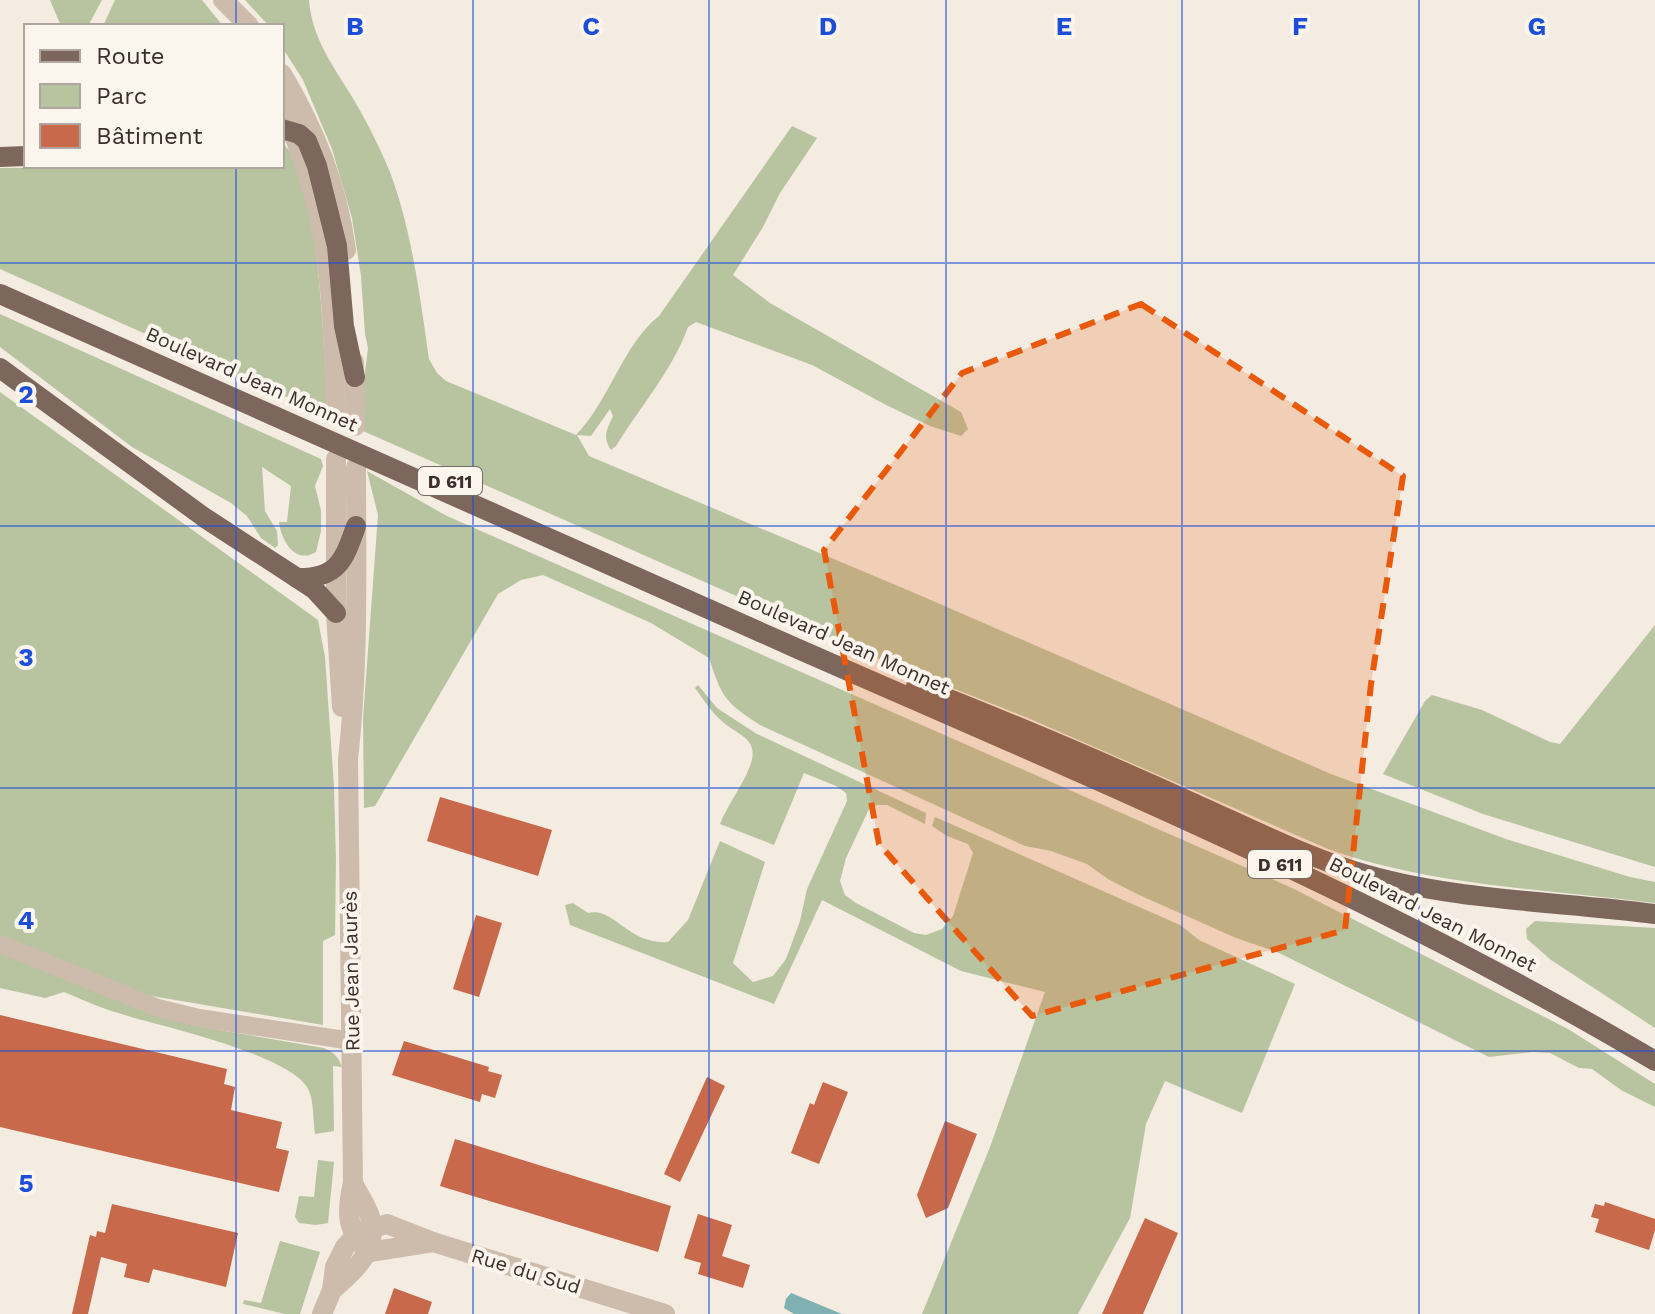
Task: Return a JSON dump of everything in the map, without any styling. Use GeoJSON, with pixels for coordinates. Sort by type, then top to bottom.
{"type":"FeatureCollection","features":[{"type":"Feature","properties":{"kind":"main road"},"geometry":{"type":"LineString","coordinates":[[287,130],[307,141],[317,166],[337,246],[344,326],[355,377]]}},
{"type":"Feature","properties":{"kind":"main road"},"geometry":{"type":"LineString","coordinates":[[0,157],[24,156]]}},
{"type":"Feature","properties":{"kind":"main road","name":"Boulevard Jean Monnet"},"geometry":{"type":"LineString","coordinates":[[0,283],[899,680],[1391,904],[1517,969],[1655,1048]]}},
{"type":"Feature","properties":{"kind":"main road","name":"Boulevard Jean Monnet"},"geometry":{"type":"LineString","coordinates":[[0,294],[1312,879],[1485,965],[1655,1061]]}},
{"type":"Feature","properties":{"kind":"main road"},"geometry":{"type":"LineString","coordinates":[[0,368],[205,518],[314,589],[336,613]]}},
{"type":"Feature","properties":{"kind":"main road"},"geometry":{"type":"LineString","coordinates":[[297,578],[325,575],[337,567],[356,526]]}},
{"type":"Feature","properties":{"kind":"main road"},"geometry":{"type":"LineString","coordinates":[[899,680],[1021,726],[1271,838],[1354,871],[1444,890],[1655,914]]}},
{"type":"Feature","properties":{"kind":"street"},"geometry":{"type":"LineString","coordinates":[[224,1],[236,24]]}},
{"type":"Feature","properties":{"kind":"street"},"geometry":{"type":"LineString","coordinates":[[224,1],[247,24]]}},
{"type":"Feature","properties":{"kind":"street"},"geometry":{"type":"LineString","coordinates":[[284,78],[310,123],[336,197],[348,267],[355,426]]}},
{"type":"Feature","properties":{"kind":"street"},"geometry":{"type":"LineString","coordinates":[[287,130],[312,185],[326,245],[332,293],[335,417]]}},
{"type":"Feature","properties":{"kind":"street","name":"Rue Jean Jaurès"},"geometry":{"type":"LineString","coordinates":[[336,459],[336,613],[348,759],[353,1183],[349,1204],[370,1225],[370,1252]]}},
{"type":"Feature","properties":{"kind":"street","name":"Rue Jean Jaurès"},"geometry":{"type":"LineString","coordinates":[[348,759],[353,718],[356,467]]}},
{"type":"Feature","properties":{"kind":"street"},"geometry":{"type":"LineString","coordinates":[[0,944],[158,1008],[199,1018],[352,1041]]}},
{"type":"Feature","properties":{"kind":"street"},"geometry":{"type":"LineString","coordinates":[[322,1314],[332,1290],[335,1267],[370,1225]]}},
{"type":"Feature","properties":{"kind":"street","name":"Rue du Sud"},"geometry":{"type":"LineString","coordinates":[[370,1225],[665,1314]]}},
{"type":"Feature","properties":{"kind":"street","name":"Rue du Sud"},"geometry":{"type":"LineString","coordinates":[[370,1252],[386,1247],[433,1242]]}},
{"type":"Feature","properties":{"kind":"street"},"geometry":{"type":"LineString","coordinates":[[332,1290],[370,1252]]}},
{"type":"Feature","properties":{"kind":"highlighted area"},"geometry":{"type":"Polygon","coordinates":[[[1141,304],[1403,476],[1371,684],[1345,930],[1032,1016],[879,844],[824,550],[962,373],[1141,304]]]}},
{"type":"Feature","properties":{"kind":"green space"},"geometry":{"type":"Polygon","coordinates":[[[50,0],[102,0],[89,24],[60,24],[50,0]]]}},
{"type":"Feature","properties":{"kind":"green space"},"geometry":{"type":"Polygon","coordinates":[[[115,0],[202,0],[221,24],[104,24],[115,0]]]}},
{"type":"Feature","properties":{"kind":"green space"},"geometry":{"type":"Polygon","coordinates":[[[245,0],[309,0],[319,40],[378,144],[398,194],[419,288],[429,359],[446,381],[576,435],[598,406],[636,341],[659,316],[792,126],[817,138],[780,193],[733,275],[770,303],[961,412],[968,429],[961,436],[930,426],[812,365],[696,322],[688,327],[665,374],[616,446],[611,450],[606,437],[613,416],[610,409],[591,436],[577,435],[589,456],[1331,774],[1506,839],[1655,882],[1655,903],[1448,879],[1328,849],[1028,718],[879,659],[363,431],[363,389],[368,348],[352,218],[332,149],[303,80],[284,50],[284,24],[267,24],[245,0]]]}},
{"type":"Feature","properties":{"kind":"green space"},"geometry":{"type":"Polygon","coordinates":[[[284,146],[295,161],[305,190],[312,228],[322,314],[327,415],[0,269],[0,168],[284,168],[284,146]]]}},
{"type":"Feature","properties":{"kind":"green space"},"geometry":{"type":"Polygon","coordinates":[[[0,314],[321,459],[323,466],[315,486],[321,510],[321,531],[316,552],[308,555],[296,553],[283,536],[279,522],[287,522],[291,486],[262,467],[265,511],[277,531],[278,545],[275,548],[261,538],[247,516],[231,503],[132,447],[0,347],[0,314]]]}},
{"type":"Feature","properties":{"kind":"green space"},"geometry":{"type":"Polygon","coordinates":[[[0,392],[318,620],[325,657],[336,860],[335,935],[323,941],[323,1025],[146,995],[0,938],[0,392]]]}},
{"type":"Feature","properties":{"kind":"green space"},"geometry":{"type":"Polygon","coordinates":[[[367,471],[447,516],[1292,888],[1568,1029],[1655,1084],[1655,1107],[1621,1090],[1592,1069],[1579,1068],[1550,1053],[1489,1057],[1277,952],[1236,938],[1137,894],[1087,864],[1051,851],[1025,846],[760,725],[726,698],[709,658],[651,623],[543,575],[521,580],[498,594],[375,806],[364,808],[363,718],[378,515],[367,471]]]}},
{"type":"Feature","properties":{"kind":"green space"},"geometry":{"type":"Polygon","coordinates":[[[1655,625],[1655,867],[1483,814],[1383,774],[1425,701],[1432,695],[1482,710],[1560,744],[1655,625]]]}},
{"type":"Feature","properties":{"kind":"green space"},"geometry":{"type":"Polygon","coordinates":[[[698,685],[717,708],[757,734],[926,813],[925,824],[887,805],[869,809],[846,858],[840,881],[845,895],[856,903],[914,933],[926,935],[942,929],[953,916],[973,853],[968,844],[932,826],[935,817],[1180,925],[1199,940],[1295,984],[1242,1113],[1165,1081],[1146,1124],[1130,1218],[1078,1314],[922,1314],[990,1147],[1045,992],[961,971],[822,900],[774,1004],[570,925],[565,905],[573,903],[588,913],[606,915],[642,938],[668,942],[688,920],[720,841],[765,862],[733,963],[753,982],[773,976],[786,959],[800,921],[807,889],[847,801],[846,793],[804,773],[774,845],[720,824],[749,770],[752,748],[745,738],[711,710],[695,688],[698,685]]]}},
{"type":"Feature","properties":{"kind":"green space"},"geometry":{"type":"Polygon","coordinates":[[[1535,921],[1655,928],[1655,1028],[1551,960],[1527,939],[1526,929],[1535,921]]]}},
{"type":"Feature","properties":{"kind":"green space"},"geometry":{"type":"Polygon","coordinates":[[[0,951],[202,1027],[324,1048],[337,1057],[342,1067],[333,1066],[334,1131],[315,1134],[309,1091],[299,1078],[256,1055],[112,1011],[64,992],[45,998],[0,988],[0,951]]]}},
{"type":"Feature","properties":{"kind":"green space"},"geometry":{"type":"Polygon","coordinates":[[[318,1160],[334,1162],[328,1223],[299,1223],[295,1217],[299,1196],[314,1197],[318,1160]]]}},
{"type":"Feature","properties":{"kind":"green space"},"geometry":{"type":"Polygon","coordinates":[[[280,1241],[320,1252],[300,1314],[285,1314],[243,1304],[244,1300],[261,1303],[280,1241]]]}},
{"type":"Feature","properties":{"kind":"water"},"geometry":{"type":"Polygon","coordinates":[[[791,1293],[842,1314],[794,1314],[784,1308],[791,1293]]]}},
{"type":"Feature","properties":{"kind":"building"},"geometry":{"type":"Polygon","coordinates":[[[440,797],[552,830],[538,876],[427,841],[440,797]]]}},
{"type":"Feature","properties":{"kind":"building"},"geometry":{"type":"Polygon","coordinates":[[[476,915],[502,923],[479,997],[453,989],[476,915]]]}},
{"type":"Feature","properties":{"kind":"building"},"geometry":{"type":"Polygon","coordinates":[[[0,1015],[227,1069],[224,1084],[235,1087],[231,1110],[282,1122],[276,1148],[289,1151],[279,1192],[0,1127],[0,1015]]]}},
{"type":"Feature","properties":{"kind":"building"},"geometry":{"type":"Polygon","coordinates":[[[404,1041],[489,1067],[488,1071],[502,1075],[495,1098],[482,1094],[480,1102],[392,1075],[404,1041]]]}},
{"type":"Feature","properties":{"kind":"building"},"geometry":{"type":"Polygon","coordinates":[[[707,1077],[725,1086],[680,1182],[664,1174],[707,1077]]]}},
{"type":"Feature","properties":{"kind":"building"},"geometry":{"type":"Polygon","coordinates":[[[823,1082],[848,1092],[819,1164],[791,1153],[810,1103],[814,1105],[823,1082]]]}},
{"type":"Feature","properties":{"kind":"building"},"geometry":{"type":"Polygon","coordinates":[[[945,1121],[977,1134],[948,1208],[926,1218],[917,1195],[945,1121]]]}},
{"type":"Feature","properties":{"kind":"building"},"geometry":{"type":"Polygon","coordinates":[[[455,1139],[671,1206],[658,1252],[440,1186],[455,1139]]]}},
{"type":"Feature","properties":{"kind":"building"},"geometry":{"type":"Polygon","coordinates":[[[1605,1202],[1655,1219],[1649,1250],[1595,1232],[1599,1219],[1591,1217],[1595,1204],[1604,1206],[1605,1202]]]}},
{"type":"Feature","properties":{"kind":"building"},"geometry":{"type":"Polygon","coordinates":[[[112,1204],[238,1233],[226,1287],[153,1269],[149,1283],[124,1277],[127,1264],[101,1257],[88,1314],[72,1314],[90,1235],[96,1237],[97,1231],[105,1233],[112,1204]]]}},
{"type":"Feature","properties":{"kind":"building"},"geometry":{"type":"Polygon","coordinates":[[[698,1214],[732,1225],[722,1256],[750,1265],[743,1288],[698,1274],[701,1263],[684,1258],[698,1214]]]}},
{"type":"Feature","properties":{"kind":"building"},"geometry":{"type":"Polygon","coordinates":[[[1145,1218],[1178,1233],[1143,1314],[1102,1314],[1145,1218]]]}},
{"type":"Feature","properties":{"kind":"building"},"geometry":{"type":"Polygon","coordinates":[[[394,1288],[432,1302],[428,1314],[385,1314],[394,1288]]]}}]}
